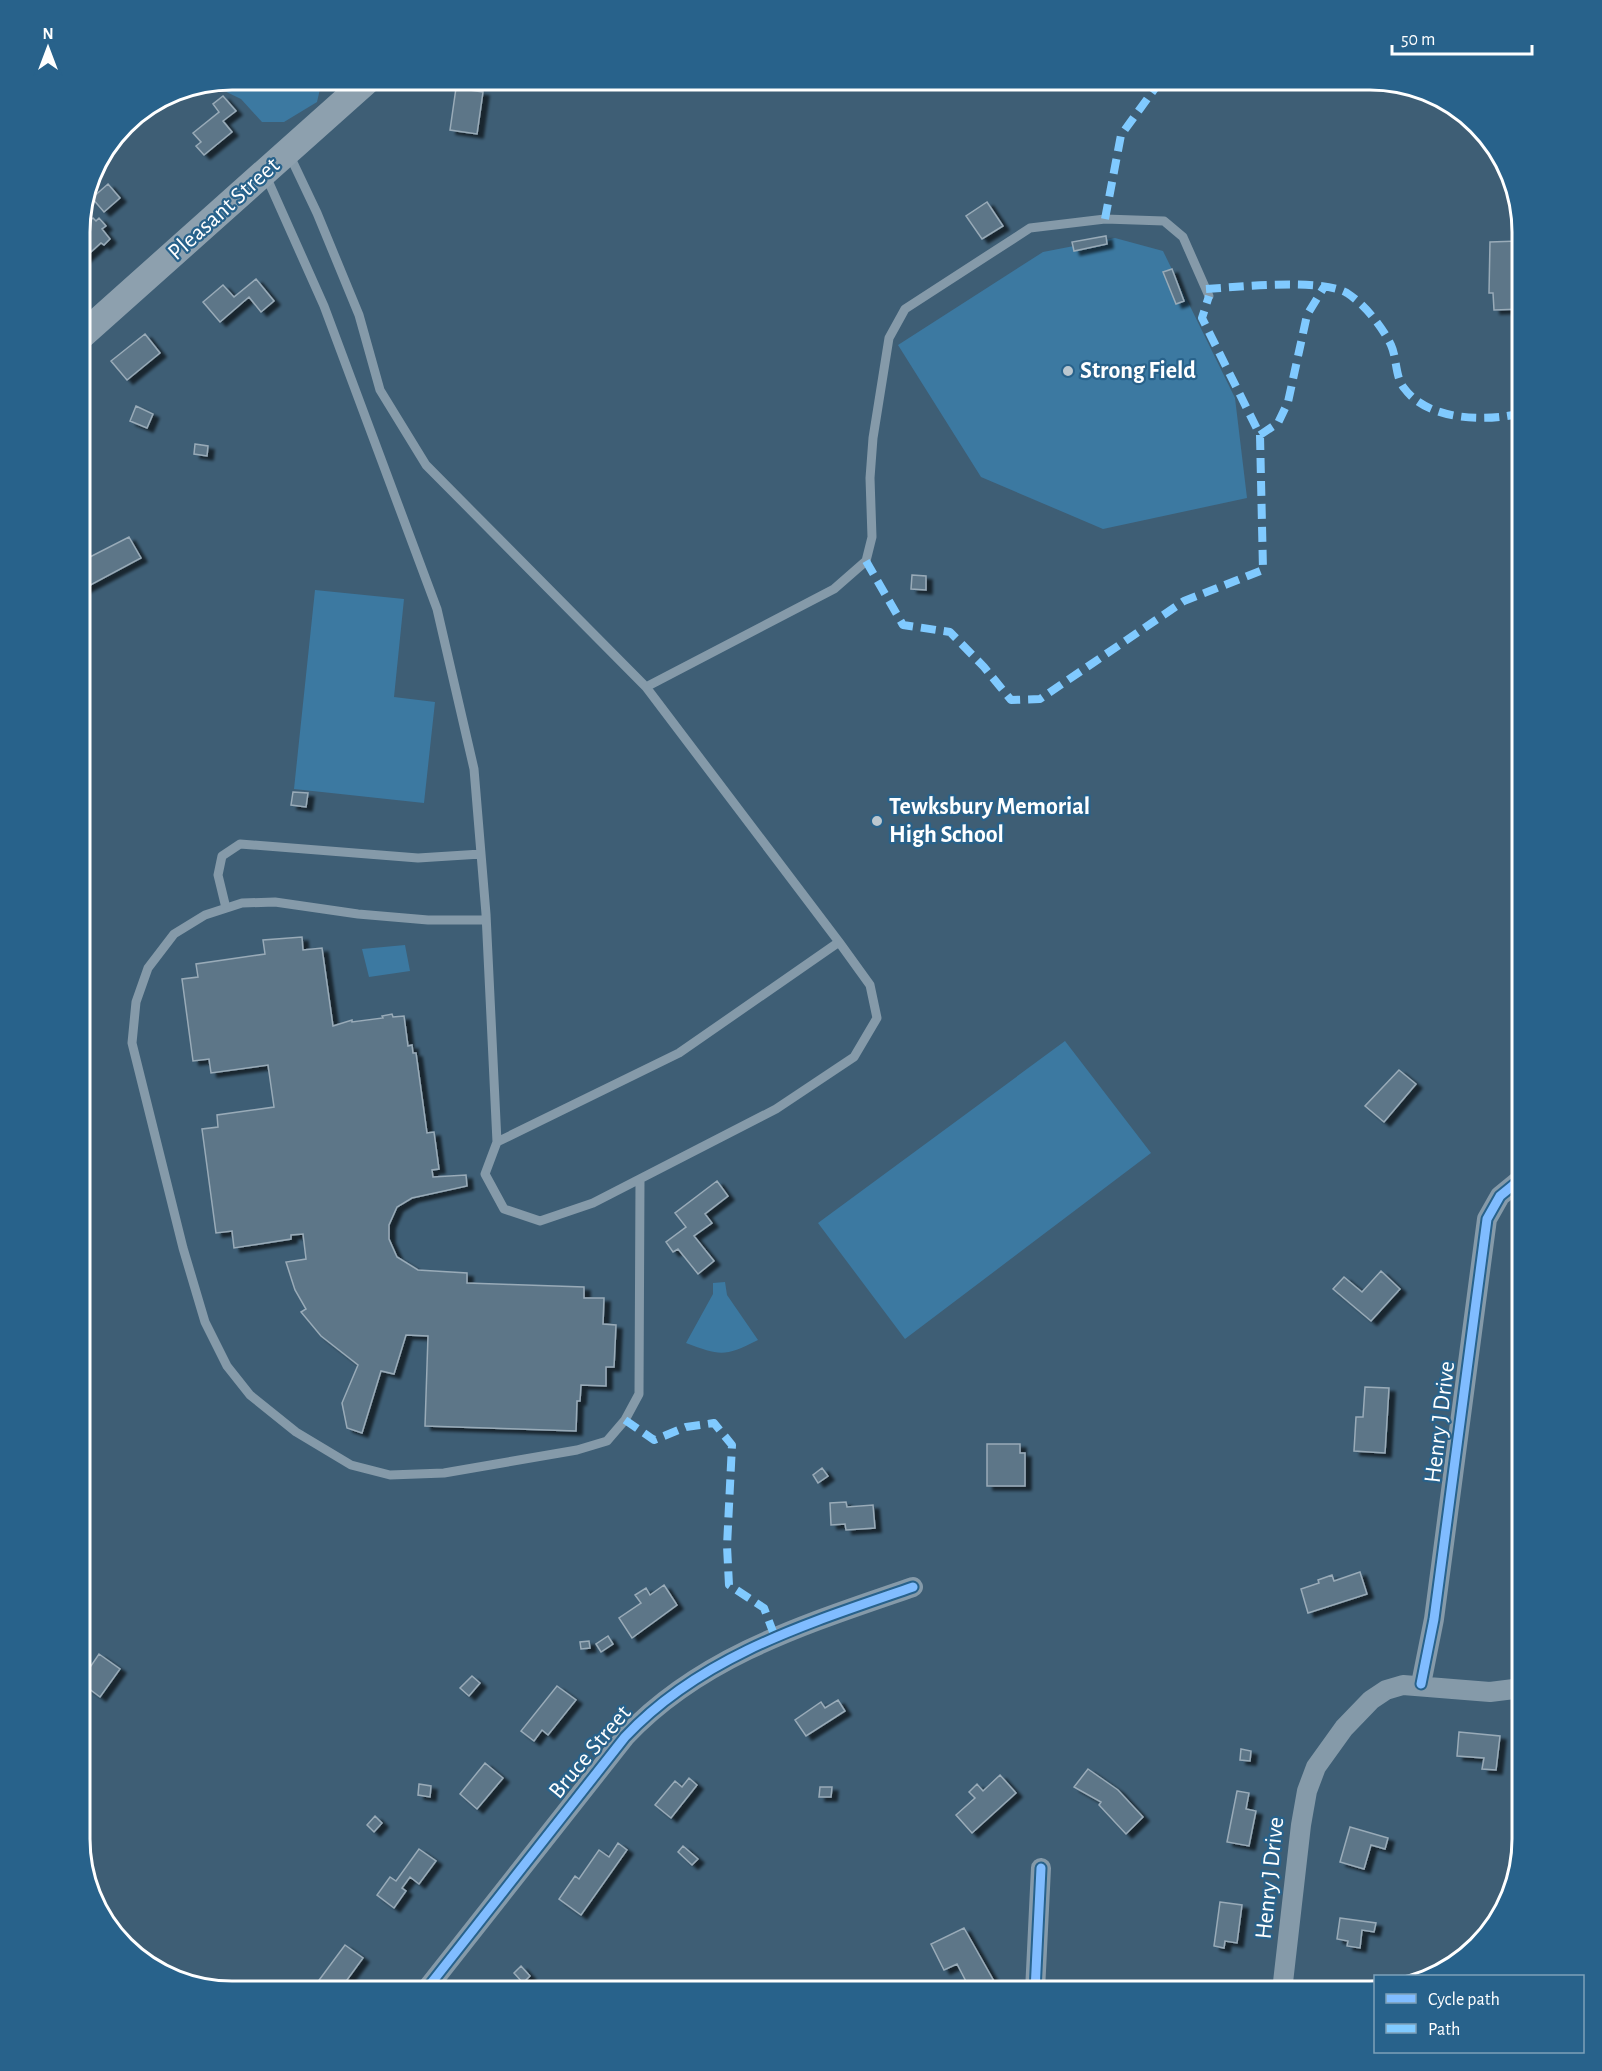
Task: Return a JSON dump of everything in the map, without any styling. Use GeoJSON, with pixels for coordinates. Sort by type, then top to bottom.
{"type":"FeatureCollection","features":[{"type":"Feature","properties":{"kind":"main road","name":"Pleasant Street"},"geometry":{"type":"LineString","coordinates":[[90,328],[357,90]]}},
{"type":"Feature","properties":{"kind":"street","name":"Henry J Drive"},"geometry":{"type":"LineString","coordinates":[[1420,1684],[1434,1619],[1486,1219],[1500,1196],[1512,1186]]}},
{"type":"Feature","properties":{"kind":"street","name":"Bruce Street"},"geometry":{"type":"LineString","coordinates":[[434,1981],[625,1737],[657,1704],[692,1679],[775,1637],[913,1587]]}},
{"type":"Feature","properties":{"kind":"street","name":"Henry J Drive"},"geometry":{"type":"LineString","coordinates":[[1283,1981],[1301,1825],[1312,1776],[1328,1748],[1371,1700],[1393,1688],[1420,1684],[1490,1692],[1512,1689]]}},
{"type":"Feature","properties":{"kind":"street"},"geometry":{"type":"LineString","coordinates":[[1036,1981],[1041,1868]]}},
{"type":"Feature","properties":{"kind":"lane"},"geometry":{"type":"LineString","coordinates":[[264,174],[324,306],[437,609],[474,769],[486,920],[497,1142],[485,1174],[504,1209],[540,1221],[593,1203],[776,1109],[854,1057],[877,1018],[870,985],[646,687],[426,465],[407,438],[380,390],[355,306],[317,213],[288,152]]}},
{"type":"Feature","properties":{"kind":"lane"},"geometry":{"type":"LineString","coordinates":[[646,687],[834,589],[866,561],[872,537],[870,478],[873,438],[885,360],[889,338],[905,309],[1030,228],[1105,219],[1164,221],[1183,237],[1209,296]]}},
{"type":"Feature","properties":{"kind":"lane"},"geometry":{"type":"LineString","coordinates":[[226,908],[218,875],[222,856],[240,844],[418,858],[481,854]]}},
{"type":"Feature","properties":{"kind":"lane"},"geometry":{"type":"LineString","coordinates":[[486,920],[428,920],[358,914],[275,902],[242,903],[205,915],[174,934],[148,968],[136,1002],[132,1043],[183,1248],[205,1322],[227,1366],[250,1395],[296,1432],[351,1466],[390,1475],[444,1473],[577,1450],[607,1441],[626,1420],[639,1394],[640,1179]]}},
{"type":"Feature","properties":{"kind":"lane"},"geometry":{"type":"LineString","coordinates":[[497,1142],[679,1053],[839,942]]}},
{"type":"Feature","properties":{"kind":"shaded area"},"geometry":{"type":"Polygon","coordinates":[[[222,90],[320,90],[317,102],[284,122],[262,122],[241,99],[222,90]]]}},
{"type":"Feature","properties":{"kind":"shaded area","name":"Strong Field"},"geometry":{"type":"Polygon","coordinates":[[[1115,238],[1163,251],[1235,398],[1247,498],[1103,529],[981,477],[898,345],[1043,252],[1115,238]]]}},
{"type":"Feature","properties":{"kind":"shaded area"},"geometry":{"type":"Polygon","coordinates":[[[315,590],[404,599],[394,697],[435,702],[424,803],[294,789],[315,590]]]}},
{"type":"Feature","properties":{"kind":"shaded area"},"geometry":{"type":"Polygon","coordinates":[[[405,945],[410,971],[369,977],[362,949],[405,945]]]}},
{"type":"Feature","properties":{"kind":"shaded area"},"geometry":{"type":"Polygon","coordinates":[[[1065,1041],[1151,1153],[905,1339],[818,1223],[1065,1041]]]}},
{"type":"Feature","properties":{"kind":"shaded area"},"geometry":{"type":"Polygon","coordinates":[[[725,1282],[727,1295],[758,1340],[722,1353],[686,1343],[713,1294],[713,1283],[725,1282]]]}},
{"type":"Feature","properties":{"kind":"building"},"geometry":{"type":"Polygon","coordinates":[[[456,90],[483,92],[477,134],[450,130],[456,90]]]}},
{"type":"Feature","properties":{"kind":"building"},"geometry":{"type":"Polygon","coordinates":[[[223,96],[236,111],[223,121],[232,132],[204,155],[196,146],[201,142],[193,133],[219,112],[213,104],[223,96]]]}},
{"type":"Feature","properties":{"kind":"building"},"geometry":{"type":"Polygon","coordinates":[[[108,184],[120,198],[104,212],[94,200],[95,195],[108,184]]]}},
{"type":"Feature","properties":{"kind":"building"},"geometry":{"type":"Polygon","coordinates":[[[987,202],[1003,226],[982,239],[966,216],[987,202]]]}},
{"type":"Feature","properties":{"kind":"building"},"geometry":{"type":"Polygon","coordinates":[[[93,218],[96,221],[99,218],[106,226],[102,229],[110,239],[104,245],[101,243],[90,253],[90,223],[93,218]]]}},
{"type":"Feature","properties":{"kind":"building"},"geometry":{"type":"Polygon","coordinates":[[[1106,236],[1107,244],[1074,251],[1072,242],[1106,236]]]}},
{"type":"Feature","properties":{"kind":"building"},"geometry":{"type":"Polygon","coordinates":[[[1512,241],[1512,309],[1494,310],[1493,293],[1489,293],[1490,242],[1512,241]]]}},
{"type":"Feature","properties":{"kind":"building"},"geometry":{"type":"Polygon","coordinates":[[[1172,269],[1184,301],[1176,304],[1163,272],[1172,269]]]}},
{"type":"Feature","properties":{"kind":"building"},"geometry":{"type":"Polygon","coordinates":[[[256,279],[274,301],[261,312],[249,297],[220,322],[203,302],[223,285],[234,297],[256,279]]]}},
{"type":"Feature","properties":{"kind":"building"},"geometry":{"type":"Polygon","coordinates":[[[145,334],[160,353],[127,380],[111,361],[145,334]]]}},
{"type":"Feature","properties":{"kind":"building"},"geometry":{"type":"Polygon","coordinates":[[[136,406],[153,414],[147,428],[130,421],[136,406]]]}},
{"type":"Feature","properties":{"kind":"building"},"geometry":{"type":"Polygon","coordinates":[[[195,444],[208,446],[207,456],[194,454],[195,444]]]}},
{"type":"Feature","properties":{"kind":"building"},"geometry":{"type":"Polygon","coordinates":[[[129,537],[141,558],[90,585],[90,557],[129,537]]]}},
{"type":"Feature","properties":{"kind":"building"},"geometry":{"type":"Polygon","coordinates":[[[912,575],[926,576],[926,590],[911,589],[912,575]]]}},
{"type":"Feature","properties":{"kind":"building"},"geometry":{"type":"Polygon","coordinates":[[[293,792],[308,793],[306,807],[291,805],[293,792]]]}},
{"type":"Feature","properties":{"kind":"building"},"geometry":{"type":"Polygon","coordinates":[[[302,937],[303,950],[322,948],[333,1026],[352,1020],[352,1022],[383,1018],[382,1016],[392,1014],[393,1017],[404,1016],[408,1046],[412,1045],[413,1053],[416,1053],[427,1133],[434,1132],[439,1169],[432,1170],[433,1177],[466,1175],[467,1186],[412,1198],[397,1207],[389,1225],[389,1239],[397,1257],[418,1270],[467,1273],[467,1283],[584,1287],[584,1298],[604,1298],[603,1324],[616,1325],[614,1367],[606,1367],[606,1386],[581,1385],[580,1401],[577,1401],[576,1431],[425,1426],[428,1336],[406,1335],[394,1374],[381,1371],[362,1433],[347,1428],[342,1403],[358,1365],[321,1336],[301,1312],[306,1309],[295,1290],[286,1262],[306,1259],[303,1234],[291,1235],[291,1239],[234,1248],[232,1231],[216,1233],[202,1129],[218,1127],[217,1115],[274,1107],[268,1065],[211,1073],[209,1059],[193,1061],[182,979],[198,977],[196,964],[265,954],[263,940],[302,937]]]}},
{"type":"Feature","properties":{"kind":"building"},"geometry":{"type":"Polygon","coordinates":[[[1399,1070],[1416,1084],[1384,1122],[1365,1106],[1399,1070]]]}},
{"type":"Feature","properties":{"kind":"building"},"geometry":{"type":"Polygon","coordinates":[[[717,1181],[728,1196],[705,1214],[712,1223],[694,1236],[714,1261],[698,1274],[678,1249],[673,1252],[666,1242],[686,1227],[675,1213],[717,1181]]]}},
{"type":"Feature","properties":{"kind":"building"},"geometry":{"type":"Polygon","coordinates":[[[1381,1271],[1400,1289],[1371,1321],[1333,1289],[1344,1277],[1362,1292],[1381,1271]]]}},
{"type":"Feature","properties":{"kind":"building"},"geometry":{"type":"Polygon","coordinates":[[[1365,1387],[1389,1388],[1385,1453],[1354,1451],[1356,1417],[1363,1417],[1365,1387]]]}},
{"type":"Feature","properties":{"kind":"building"},"geometry":{"type":"Polygon","coordinates":[[[987,1444],[1020,1444],[1020,1453],[1025,1453],[1025,1486],[987,1486],[987,1444]]]}},
{"type":"Feature","properties":{"kind":"building"},"geometry":{"type":"Polygon","coordinates":[[[822,1468],[828,1476],[818,1483],[813,1475],[822,1468]]]}},
{"type":"Feature","properties":{"kind":"building"},"geometry":{"type":"Polygon","coordinates":[[[846,1502],[847,1507],[873,1505],[875,1528],[846,1530],[845,1524],[831,1525],[830,1503],[846,1502]]]}},
{"type":"Feature","properties":{"kind":"building"},"geometry":{"type":"Polygon","coordinates":[[[1360,1572],[1367,1594],[1308,1613],[1301,1589],[1319,1583],[1318,1580],[1332,1575],[1334,1581],[1360,1572]]]}},
{"type":"Feature","properties":{"kind":"building"},"geometry":{"type":"Polygon","coordinates":[[[664,1585],[677,1605],[632,1638],[619,1618],[641,1603],[635,1595],[646,1588],[650,1595],[664,1585]]]}},
{"type":"Feature","properties":{"kind":"building"},"geometry":{"type":"Polygon","coordinates":[[[608,1636],[613,1644],[601,1652],[596,1644],[608,1636]]]}},
{"type":"Feature","properties":{"kind":"building"},"geometry":{"type":"Polygon","coordinates":[[[589,1641],[590,1648],[581,1649],[580,1642],[589,1641]]]}},
{"type":"Feature","properties":{"kind":"building"},"geometry":{"type":"Polygon","coordinates":[[[99,1654],[120,1669],[100,1697],[90,1690],[90,1667],[99,1654]]]}},
{"type":"Feature","properties":{"kind":"building"},"geometry":{"type":"Polygon","coordinates":[[[472,1676],[480,1683],[469,1696],[460,1688],[472,1676]]]}},
{"type":"Feature","properties":{"kind":"building"},"geometry":{"type":"Polygon","coordinates":[[[557,1686],[576,1700],[548,1735],[542,1730],[534,1741],[521,1731],[557,1686]]]}},
{"type":"Feature","properties":{"kind":"building"},"geometry":{"type":"Polygon","coordinates":[[[838,1700],[845,1711],[806,1736],[795,1720],[821,1702],[825,1708],[838,1700]]]}},
{"type":"Feature","properties":{"kind":"building"},"geometry":{"type":"Polygon","coordinates":[[[1459,1732],[1500,1736],[1496,1770],[1482,1769],[1484,1758],[1457,1756],[1459,1732]]]}},
{"type":"Feature","properties":{"kind":"building"},"geometry":{"type":"Polygon","coordinates":[[[1241,1749],[1251,1751],[1250,1761],[1240,1760],[1241,1749]]]}},
{"type":"Feature","properties":{"kind":"building"},"geometry":{"type":"Polygon","coordinates":[[[485,1763],[503,1778],[477,1809],[460,1794],[485,1763]]]}},
{"type":"Feature","properties":{"kind":"building"},"geometry":{"type":"Polygon","coordinates":[[[1088,1769],[1118,1790],[1143,1817],[1126,1834],[1099,1805],[1101,1802],[1074,1787],[1088,1769]]]}},
{"type":"Feature","properties":{"kind":"building"},"geometry":{"type":"Polygon","coordinates":[[[1000,1775],[1016,1793],[972,1833],[956,1815],[975,1798],[969,1792],[977,1784],[983,1791],[1000,1775]]]}},
{"type":"Feature","properties":{"kind":"building"},"geometry":{"type":"Polygon","coordinates":[[[689,1778],[697,1785],[671,1818],[655,1805],[675,1781],[682,1787],[689,1778]]]}},
{"type":"Feature","properties":{"kind":"building"},"geometry":{"type":"Polygon","coordinates":[[[419,1784],[431,1786],[430,1797],[418,1795],[419,1784]]]}},
{"type":"Feature","properties":{"kind":"building"},"geometry":{"type":"Polygon","coordinates":[[[820,1787],[832,1787],[831,1797],[819,1797],[820,1787]]]}},
{"type":"Feature","properties":{"kind":"building"},"geometry":{"type":"Polygon","coordinates":[[[1237,1791],[1249,1793],[1246,1809],[1256,1811],[1249,1846],[1227,1842],[1237,1791]]]}},
{"type":"Feature","properties":{"kind":"building"},"geometry":{"type":"Polygon","coordinates":[[[375,1816],[382,1823],[374,1832],[367,1825],[375,1816]]]}},
{"type":"Feature","properties":{"kind":"building"},"geometry":{"type":"Polygon","coordinates":[[[1350,1827],[1388,1838],[1385,1849],[1371,1845],[1364,1869],[1340,1862],[1350,1827]]]}},
{"type":"Feature","properties":{"kind":"building"},"geometry":{"type":"Polygon","coordinates":[[[618,1843],[627,1850],[581,1915],[559,1899],[575,1876],[579,1879],[599,1850],[609,1857],[618,1843]]]}},
{"type":"Feature","properties":{"kind":"building"},"geometry":{"type":"Polygon","coordinates":[[[683,1846],[698,1859],[692,1865],[678,1852],[683,1846]]]}},
{"type":"Feature","properties":{"kind":"building"},"geometry":{"type":"Polygon","coordinates":[[[419,1849],[436,1861],[419,1884],[410,1877],[402,1888],[406,1891],[394,1908],[377,1895],[390,1877],[396,1881],[419,1849]]]}},
{"type":"Feature","properties":{"kind":"building"},"geometry":{"type":"Polygon","coordinates":[[[1220,1902],[1242,1905],[1237,1943],[1225,1941],[1224,1948],[1214,1946],[1220,1902]]]}},
{"type":"Feature","properties":{"kind":"building"},"geometry":{"type":"Polygon","coordinates":[[[1340,1918],[1376,1923],[1374,1932],[1362,1930],[1360,1948],[1347,1946],[1348,1941],[1337,1939],[1340,1918]]]}},
{"type":"Feature","properties":{"kind":"building"},"geometry":{"type":"Polygon","coordinates":[[[964,1928],[994,1981],[966,1981],[957,1964],[944,1970],[931,1944],[964,1928]]]}},
{"type":"Feature","properties":{"kind":"building"},"geometry":{"type":"Polygon","coordinates":[[[345,1945],[363,1958],[346,1981],[318,1981],[345,1945]]]}},
{"type":"Feature","properties":{"kind":"building"},"geometry":{"type":"Polygon","coordinates":[[[521,1966],[530,1976],[525,1981],[521,1981],[514,1973],[521,1966]]]}},
{"type":"Feature","properties":{"kind":"marked path"},"geometry":{"type":"LineString","coordinates":[[1105,219],[1121,135],[1154,90]]}},
{"type":"Feature","properties":{"kind":"marked path"},"geometry":{"type":"LineString","coordinates":[[1206,289],[1258,285],[1335,288],[1347,293],[1366,309],[1383,330],[1393,350],[1401,384],[1414,399],[1442,413],[1458,416],[1492,418],[1512,415]]}},
{"type":"Feature","properties":{"kind":"marked path"},"geometry":{"type":"LineString","coordinates":[[1260,435],[1278,423],[1288,402],[1307,315],[1324,287]]}},
{"type":"Feature","properties":{"kind":"marked path"},"geometry":{"type":"LineString","coordinates":[[866,561],[903,625],[950,632],[984,667],[1011,700],[1040,699],[1184,601],[1263,570],[1260,435],[1202,318],[1209,296]]}},
{"type":"Feature","properties":{"kind":"marked path"},"geometry":{"type":"LineString","coordinates":[[625,1420],[654,1440],[686,1427],[714,1423],[732,1445],[727,1546],[729,1585],[764,1608],[775,1637]]}},
{"type":"Feature","properties":{"kind":"cycle path"},"geometry":{"type":"LineString","coordinates":[[1421,1684],[1434,1619],[1487,1219],[1500,1196],[1512,1186]]}},
{"type":"Feature","properties":{"kind":"cycle path"},"geometry":{"type":"LineString","coordinates":[[433,1981],[625,1737],[655,1708],[688,1684],[759,1645],[835,1614],[913,1587]]}},
{"type":"Feature","properties":{"kind":"cycle path"},"geometry":{"type":"LineString","coordinates":[[1035,1981],[1041,1868]]}},
{"type":"Feature","properties":{"kind":"place","name":"Strong Field"},"geometry":{"type":"Point","coordinates":[1068,371]}},
{"type":"Feature","properties":{"kind":"place","name":"Tewksbury Memorial High School"},"geometry":{"type":"Point","coordinates":[877,821]}}]}
